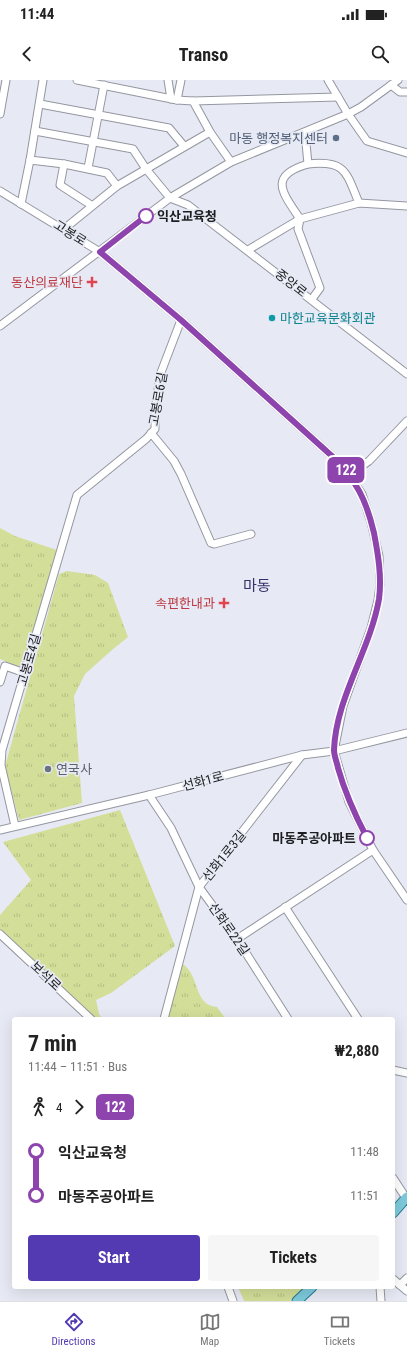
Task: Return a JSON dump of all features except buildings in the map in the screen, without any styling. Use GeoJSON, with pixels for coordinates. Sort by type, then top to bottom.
{"type":"FeatureCollection","features":[{"type":"Feature","properties":{"kind":"main road"},"geometry":{"type":"LineString","coordinates":[[395,1211],[407,1198]]}},
{"type":"Feature","properties":{"kind":"main road"},"geometry":{"type":"LineString","coordinates":[[297,1301],[310,1289]]}},
{"type":"Feature","properties":{"kind":"street"},"geometry":{"type":"LineString","coordinates":[[0,114],[6,80]]}},
{"type":"Feature","properties":{"kind":"street"},"geometry":{"type":"LineString","coordinates":[[21,204],[40,104],[43,80]]}},
{"type":"Feature","properties":{"kind":"street"},"geometry":{"type":"LineString","coordinates":[[76,80],[174,100],[194,101],[338,97]]}},
{"type":"Feature","properties":{"kind":"street"},"geometry":{"type":"LineString","coordinates":[[168,80],[174,100]]}},
{"type":"Feature","properties":{"kind":"street"},"geometry":{"type":"LineString","coordinates":[[174,100],[181,80]]}},
{"type":"Feature","properties":{"kind":"street"},"geometry":{"type":"LineString","coordinates":[[328,80],[348,114],[367,141],[406,154]]}},
{"type":"Feature","properties":{"kind":"street"},"geometry":{"type":"LineString","coordinates":[[0,326],[170,198],[231,162],[305,133],[348,114],[361,107],[398,80]]}},
{"type":"Feature","properties":{"kind":"street"},"geometry":{"type":"LineString","coordinates":[[391,85],[400,92],[407,92]]}},
{"type":"Feature","properties":{"kind":"street"},"geometry":{"type":"LineString","coordinates":[[88,168],[104,86]]}},
{"type":"Feature","properties":{"kind":"street"},"geometry":{"type":"LineString","coordinates":[[194,101],[210,132],[231,162]]}},
{"type":"Feature","properties":{"kind":"street"},"geometry":{"type":"LineString","coordinates":[[40,104],[168,128],[184,146]]}},
{"type":"Feature","properties":{"kind":"street"},"geometry":{"type":"LineString","coordinates":[[35,131],[133,148],[146,169],[170,198]]}},
{"type":"Feature","properties":{"kind":"street"},"geometry":{"type":"LineString","coordinates":[[64,229],[91,205],[117,186],[210,132]]}},
{"type":"Feature","properties":{"kind":"street"},"geometry":{"type":"LineString","coordinates":[[305,133],[308,164]]}},
{"type":"Feature","properties":{"kind":"street"},"geometry":{"type":"LineString","coordinates":[[30,160],[88,168],[107,173],[117,186]]}},
{"type":"Feature","properties":{"kind":"street"},"geometry":{"type":"LineString","coordinates":[[312,299],[320,288],[298,229],[300,219],[283,193],[283,180],[288,173],[297,167],[308,164],[325,163],[340,166],[346,174],[359,203]]}},
{"type":"Feature","properties":{"kind":"street"},"geometry":{"type":"LineString","coordinates":[[64,164],[60,185],[91,205]]}},
{"type":"Feature","properties":{"kind":"street","name":"고봉로"},"geometry":{"type":"LineString","coordinates":[[0,191],[100,252],[181,320],[333,457],[349,475],[362,494],[371,522],[378,556],[380,585],[371,628],[343,706],[334,751],[349,802],[373,850],[407,900]]}},
{"type":"Feature","properties":{"kind":"street","name":"중앙로"},"geometry":{"type":"LineString","coordinates":[[170,198],[188,205],[312,299],[407,374]]}},
{"type":"Feature","properties":{"kind":"street"},"geometry":{"type":"LineString","coordinates":[[248,250],[300,219],[359,203],[407,206]]}},
{"type":"Feature","properties":{"kind":"street","name":"고봉로6길"},"geometry":{"type":"LineString","coordinates":[[77,495],[155,429],[155,412],[160,376],[181,320]]}},
{"type":"Feature","properties":{"kind":"street"},"geometry":{"type":"LineString","coordinates":[[349,475],[369,461],[407,421]]}},
{"type":"Feature","properties":{"kind":"street"},"geometry":{"type":"LineString","coordinates":[[151,433],[178,467],[211,543],[214,544],[251,534]]}},
{"type":"Feature","properties":{"kind":"street","name":"고봉로4길"},"geometry":{"type":"LineString","coordinates":[[16,826],[1,765],[1,750],[77,495]]}},
{"type":"Feature","properties":{"kind":"street"},"geometry":{"type":"LineString","coordinates":[[0,682],[5,666],[25,673]]}},
{"type":"Feature","properties":{"kind":"street","name":"선화1로"},"geometry":{"type":"LineString","coordinates":[[0,830],[149,795],[302,755],[334,751],[407,733]]}},
{"type":"Feature","properties":{"kind":"street","name":"선화1로3길"},"geometry":{"type":"LineString","coordinates":[[165,1017],[199,887],[302,755]]}},
{"type":"Feature","properties":{"kind":"street","name":"선화로22길"},"geometry":{"type":"LineString","coordinates":[[149,795],[171,828],[199,887],[237,939],[287,1017]]}},
{"type":"Feature","properties":{"kind":"street"},"geometry":{"type":"LineString","coordinates":[[237,939],[373,850]]}},
{"type":"Feature","properties":{"kind":"street"},"geometry":{"type":"LineString","coordinates":[[285,907],[357,1017]]}},
{"type":"Feature","properties":{"kind":"street","name":"보석로"},"geometry":{"type":"LineString","coordinates":[[0,934],[89,1017]]}},
{"type":"Feature","properties":{"kind":"street"},"geometry":{"type":"LineString","coordinates":[[283,1010],[290,1017]]}},
{"type":"Feature","properties":{"kind":"street"},"geometry":{"type":"LineString","coordinates":[[395,1070],[407,1073]]}},
{"type":"Feature","properties":{"kind":"street"},"geometry":{"type":"LineString","coordinates":[[395,1181],[407,1198]]}},
{"type":"Feature","properties":{"kind":"street"},"geometry":{"type":"LineString","coordinates":[[400,1285],[407,1278]]}},
{"type":"Feature","properties":{"kind":"street"},"geometry":{"type":"LineString","coordinates":[[395,1281],[407,1291]]}},
{"type":"Feature","properties":{"kind":"street"},"geometry":{"type":"LineString","coordinates":[[229,1289],[233,1301]]}},
{"type":"Feature","properties":{"kind":"street"},"geometry":{"type":"LineString","coordinates":[[380,1289],[381,1301]]}},
{"type":"Feature","properties":{"kind":"green space"},"geometry":{"type":"Polygon","coordinates":[[[0,528],[15,536],[57,550],[23,663],[18,667],[0,659],[0,528]]]}},
{"type":"Feature","properties":{"kind":"green space"},"geometry":{"type":"Polygon","coordinates":[[[67,571],[95,575],[108,583],[128,637],[85,674],[74,696],[82,803],[19,820],[5,766],[59,574],[67,571]]]}},
{"type":"Feature","properties":{"kind":"green space"},"geometry":{"type":"Polygon","coordinates":[[[120,810],[175,946],[111,993],[96,1000],[99,1014],[101,1017],[92,1017],[0,932],[0,915],[31,880],[3,842],[120,810]]]}},
{"type":"Feature","properties":{"kind":"green space"},"geometry":{"type":"Polygon","coordinates":[[[181,963],[192,974],[200,995],[204,1001],[209,1005],[217,1007],[224,1017],[168,1017],[181,963]]]}},
{"type":"Feature","properties":{"kind":"green space"},"geometry":{"type":"Polygon","coordinates":[[[239,1289],[303,1289],[290,1301],[244,1301],[239,1289]]]}},
{"type":"Feature","properties":{"kind":"bus line","name":"122"},"geometry":{"type":"LineString","coordinates":[[146,216],[100,252],[181,320],[333,457],[346,470],[362,494],[371,522],[378,556],[380,585],[371,628],[343,706],[334,751],[349,802],[367,838]]}},
{"type":"Feature","properties":{"kind":"place","name":"마동 행정복지센터"},"geometry":{"type":"Point","coordinates":[336,138]}},
{"type":"Feature","properties":{"kind":"place","name":"익산교육청"},"geometry":{"type":"Point","coordinates":[146,216]}},
{"type":"Feature","properties":{"kind":"place","name":"동산의료재단"},"geometry":{"type":"Point","coordinates":[92,282]}},
{"type":"Feature","properties":{"kind":"place","name":"마한교육문화회관"},"geometry":{"type":"Point","coordinates":[272,318]}},
{"type":"Feature","properties":{"kind":"place","name":"속편한내과"},"geometry":{"type":"Point","coordinates":[224,603]}},
{"type":"Feature","properties":{"kind":"place","name":"연국사"},"geometry":{"type":"Point","coordinates":[48,769]}},
{"type":"Feature","properties":{"kind":"place","name":"마동주공아파트"},"geometry":{"type":"Point","coordinates":[367,838]}},
{"type":"Feature","properties":{"kind":"district","name":"마동"},"geometry":{"type":"Point","coordinates":[257,586]}}]}
